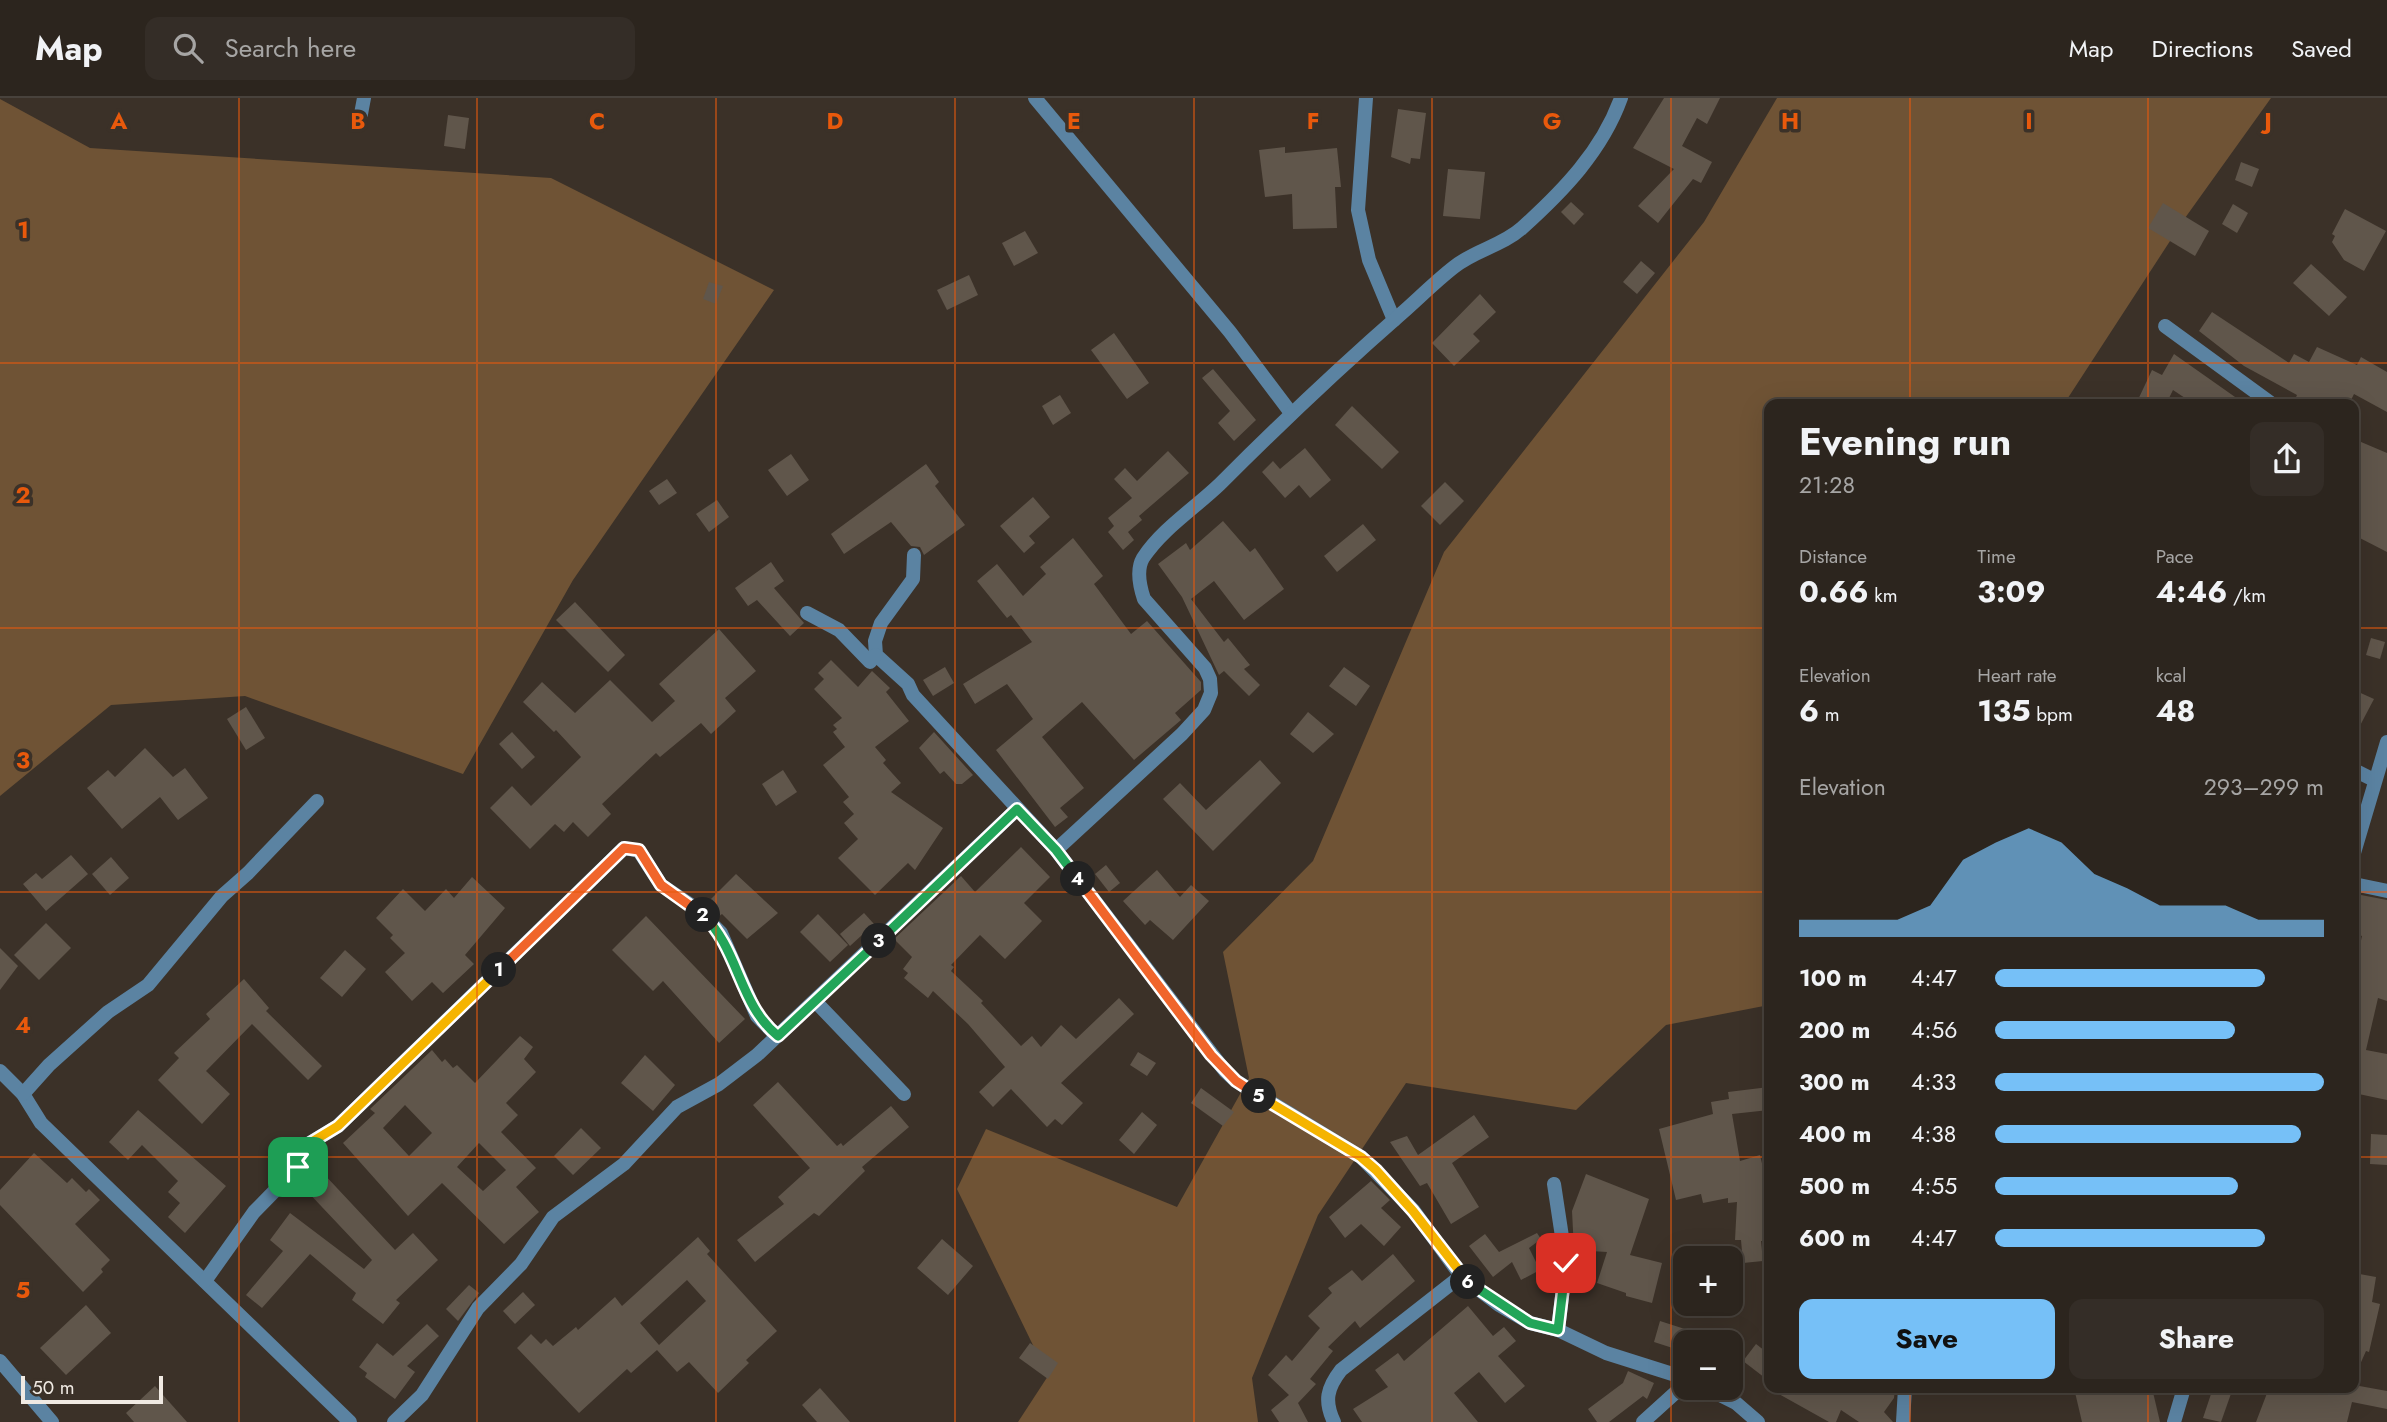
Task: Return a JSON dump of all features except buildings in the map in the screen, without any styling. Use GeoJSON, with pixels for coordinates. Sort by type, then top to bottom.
{"type":"FeatureCollection","features":[{"type":"Feature","properties":{"kind":"street"},"geometry":{"type":"LineString","coordinates":[[361,114],[364,98]]}},
{"type":"Feature","properties":{"kind":"street"},"geometry":{"type":"LineString","coordinates":[[1035,98],[1230,332],[1291,413]]}},
{"type":"Feature","properties":{"kind":"street"},"geometry":{"type":"LineString","coordinates":[[1366,98],[1358,210],[1370,260],[1394,320]]}},
{"type":"Feature","properties":{"kind":"street"},"geometry":{"type":"LineString","coordinates":[[1056,850],[1182,734],[1204,710],[1210,693],[1210,679],[1205,668],[1144,599],[1139,584],[1141,561],[1156,542],[1291,413],[1394,320],[1465,258],[1501,244],[1521,229],[1590,157],[1605,137],[1621,98]]}},
{"type":"Feature","properties":{"kind":"street"},"geometry":{"type":"LineString","coordinates":[[2165,326],[2265,399]]}},
{"type":"Feature","properties":{"kind":"street"},"geometry":{"type":"LineString","coordinates":[[807,613],[839,630],[870,662],[876,655],[876,641],[881,623],[913,579],[914,555]]}},
{"type":"Feature","properties":{"kind":"street"},"geometry":{"type":"LineString","coordinates":[[876,655],[908,684],[913,695],[1056,850],[1211,1055],[1236,1081],[1376,1170],[1413,1211],[1461,1276],[1499,1305],[1530,1323],[1558,1330],[1606,1353],[1673,1374]]}},
{"type":"Feature","properties":{"kind":"street"},"geometry":{"type":"LineString","coordinates":[[2359,835],[2387,742]]}},
{"type":"Feature","properties":{"kind":"street"},"geometry":{"type":"LineString","coordinates":[[2359,772],[2374,780]]}},
{"type":"Feature","properties":{"kind":"street"},"geometry":{"type":"LineString","coordinates":[[23,1094],[49,1065],[108,1012],[148,985],[173,959],[222,896],[248,873],[317,801]]}},
{"type":"Feature","properties":{"kind":"street"},"geometry":{"type":"LineString","coordinates":[[394,1422],[422,1395],[478,1308],[522,1264],[553,1217],[585,1190],[625,1164],[677,1107],[690,1097],[719,1084],[778,1036],[1017,809]]}},
{"type":"Feature","properties":{"kind":"street"},"geometry":{"type":"LineString","coordinates":[[205,1281],[254,1212],[298,1167],[310,1143],[338,1126],[624,848],[639,850],[661,885],[697,909],[721,933],[757,1016],[778,1036]]}},
{"type":"Feature","properties":{"kind":"street"},"geometry":{"type":"LineString","coordinates":[[2359,885],[2387,891]]}},
{"type":"Feature","properties":{"kind":"street"},"geometry":{"type":"LineString","coordinates":[[815,1002],[904,1094]]}},
{"type":"Feature","properties":{"kind":"street"},"geometry":{"type":"LineString","coordinates":[[0,1071],[23,1094],[41,1123],[350,1422]]}},
{"type":"Feature","properties":{"kind":"street"},"geometry":{"type":"LineString","coordinates":[[1554,1184],[1566,1263],[1558,1330]]}},
{"type":"Feature","properties":{"kind":"street"},"geometry":{"type":"LineString","coordinates":[[1334,1422],[1326,1405],[1329,1385],[1341,1370],[1461,1276]]}},
{"type":"Feature","properties":{"kind":"street"},"geometry":{"type":"LineString","coordinates":[[0,1361],[52,1422]]}},
{"type":"Feature","properties":{"kind":"street"},"geometry":{"type":"LineString","coordinates":[[1903,1422],[1905,1393]]}},
{"type":"Feature","properties":{"kind":"street"},"geometry":{"type":"LineString","coordinates":[[2174,1422],[2183,1393]]}},
{"type":"Feature","properties":{"kind":"street"},"geometry":{"type":"LineString","coordinates":[[1643,1422],[1673,1395]]}},
{"type":"Feature","properties":{"kind":"street"},"geometry":{"type":"LineString","coordinates":[[1730,1400],[1758,1422]]}},
{"type":"Feature","properties":{"kind":"shaded area"},"geometry":{"type":"Polygon","coordinates":[[[1777,98],[2271,98],[2185,218],[2067,399],[1764,399],[1764,1006],[1666,1025],[1576,1110],[1406,1083],[1318,1215],[1252,1378],[1258,1422],[1018,1422],[1048,1376],[957,1189],[986,1129],[1177,1207],[1249,1078],[1223,952],[1313,861],[1444,552],[1704,222],[1777,98]]]}},
{"type":"Feature","properties":{"kind":"shaded area"},"geometry":{"type":"Polygon","coordinates":[[[0,99],[90,148],[551,178],[774,290],[573,580],[463,774],[245,696],[111,705],[0,796],[0,99]]]}},
{"type":"Feature","properties":{"kind":"route"},"geometry":{"type":"LineString","coordinates":[[298,1167],[310,1143],[338,1126],[624,848],[639,850],[661,885],[697,909],[721,933],[757,1016],[778,1036],[1017,809],[1056,850],[1225,1071],[1269,1102],[1361,1157],[1376,1170],[1413,1211],[1461,1276],[1499,1305],[1530,1323],[1558,1330],[1566,1263]]}}]}
